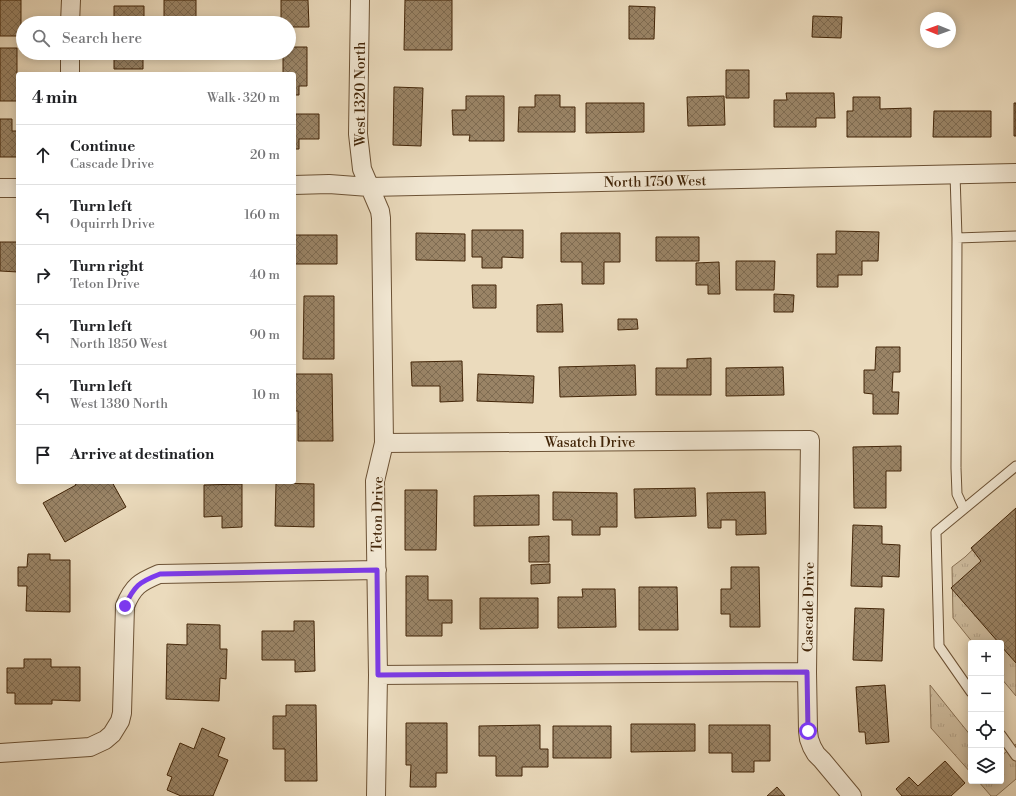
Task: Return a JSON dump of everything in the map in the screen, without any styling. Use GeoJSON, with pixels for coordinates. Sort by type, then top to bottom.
{"type":"FeatureCollection","features":[{"type":"Feature","properties":{"kind":"street"},"geometry":{"type":"LineString","coordinates":[[70,16],[71,0]]}},
{"type":"Feature","properties":{"kind":"street","name":"West 1320 North"},"geometry":{"type":"LineString","coordinates":[[360,0],[358,134],[362,168],[369,187]]}},
{"type":"Feature","properties":{"kind":"street"},"geometry":{"type":"LineString","coordinates":[[70,60],[70,72]]}},
{"type":"Feature","properties":{"kind":"street","name":"North 1750 West"},"geometry":{"type":"LineString","coordinates":[[296,185],[329,184],[369,187],[1016,173]]}},
{"type":"Feature","properties":{"kind":"street","name":"Teton Drive"},"geometry":{"type":"LineString","coordinates":[[369,187],[380,211],[381,218],[384,444],[375,481],[378,675],[376,796]]}},
{"type":"Feature","properties":{"kind":"street"},"geometry":{"type":"LineString","coordinates":[[0,188],[16,188]]}},
{"type":"Feature","properties":{"kind":"street","name":"Wasatch Drive"},"geometry":{"type":"LineString","coordinates":[[384,444],[797,440]]}},
{"type":"Feature","properties":{"kind":"street","name":"Cascade Drive"},"geometry":{"type":"LineString","coordinates":[[797,440],[810,440],[807,672],[809,739],[816,754],[852,796]]}},
{"type":"Feature","properties":{"kind":"street"},"geometry":{"type":"LineString","coordinates":[[0,753],[90,747],[105,740],[112,734],[120,721],[122,713],[125,606],[129,596],[135,588],[145,580],[160,574],[377,570]]}},
{"type":"Feature","properties":{"kind":"street"},"geometry":{"type":"LineString","coordinates":[[378,675],[807,672]]}},
{"type":"Feature","properties":{"kind":"lane"},"geometry":{"type":"LineString","coordinates":[[955,174],[957,238],[956,468],[957,494],[964,509]]}},
{"type":"Feature","properties":{"kind":"lane"},"geometry":{"type":"LineString","coordinates":[[957,238],[1016,236]]}},
{"type":"Feature","properties":{"kind":"lane"},"geometry":{"type":"LineString","coordinates":[[968,688],[939,646],[936,532],[1016,466]]}},
{"type":"Feature","properties":{"kind":"lane"},"geometry":{"type":"LineString","coordinates":[[1004,739],[1016,756]]}},
{"type":"Feature","properties":{"kind":"green space"},"geometry":{"type":"Polygon","coordinates":[[[1016,508],[1016,696],[1004,682],[1004,640],[971,640],[953,618],[952,567],[965,557],[1016,508]]]}},
{"type":"Feature","properties":{"kind":"green space"},"geometry":{"type":"Polygon","coordinates":[[[930,685],[968,732],[968,770],[931,728],[930,685]]]}},
{"type":"Feature","properties":{"kind":"green space"},"geometry":{"type":"Polygon","coordinates":[[[1016,744],[1016,779],[996,796],[991,796],[981,784],[1004,784],[1004,754],[1016,744]]]}},
{"type":"Feature","properties":{"kind":"building"},"geometry":{"type":"Polygon","coordinates":[[[0,0],[21,0],[21,16],[16,16],[16,36],[0,36],[0,0]]]}},
{"type":"Feature","properties":{"kind":"building"},"geometry":{"type":"Polygon","coordinates":[[[164,0],[196,0],[196,16],[164,16],[164,0]]]}},
{"type":"Feature","properties":{"kind":"building"},"geometry":{"type":"Polygon","coordinates":[[[281,0],[308,0],[309,27],[296,27],[296,16],[281,16],[281,0]]]}},
{"type":"Feature","properties":{"kind":"building"},"geometry":{"type":"Polygon","coordinates":[[[405,0],[452,0],[452,50],[404,50],[405,0]]]}},
{"type":"Feature","properties":{"kind":"building"},"geometry":{"type":"Polygon","coordinates":[[[114,6],[144,6],[144,16],[114,16],[114,6]]]}},
{"type":"Feature","properties":{"kind":"building"},"geometry":{"type":"Polygon","coordinates":[[[629,6],[655,7],[654,39],[629,39],[629,6]]]}},
{"type":"Feature","properties":{"kind":"building"},"geometry":{"type":"Polygon","coordinates":[[[813,16],[842,17],[841,38],[812,37],[813,16]]]}},
{"type":"Feature","properties":{"kind":"building"},"geometry":{"type":"Polygon","coordinates":[[[296,47],[307,47],[307,86],[299,86],[299,95],[296,95],[296,72],[283,72],[283,60],[296,60],[296,47]]]}},
{"type":"Feature","properties":{"kind":"building"},"geometry":{"type":"Polygon","coordinates":[[[0,48],[16,48],[16,101],[0,101],[0,48]]]}},
{"type":"Feature","properties":{"kind":"building"},"geometry":{"type":"Polygon","coordinates":[[[114,60],[143,60],[143,69],[114,69],[114,60]]]}},
{"type":"Feature","properties":{"kind":"building"},"geometry":{"type":"Polygon","coordinates":[[[726,70],[749,70],[749,98],[726,98],[726,70]]]}},
{"type":"Feature","properties":{"kind":"building"},"geometry":{"type":"Polygon","coordinates":[[[394,87],[423,88],[421,146],[393,145],[394,87]]]}},
{"type":"Feature","properties":{"kind":"building"},"geometry":{"type":"Polygon","coordinates":[[[786,93],[834,93],[835,118],[816,118],[816,127],[774,127],[774,100],[787,100],[786,93]]]}},
{"type":"Feature","properties":{"kind":"building"},"geometry":{"type":"Polygon","coordinates":[[[535,95],[560,95],[560,107],[575,107],[575,132],[518,132],[519,107],[535,107],[535,95]]]}},
{"type":"Feature","properties":{"kind":"building"},"geometry":{"type":"Polygon","coordinates":[[[466,96],[504,96],[504,141],[469,141],[470,135],[453,135],[452,110],[466,110],[466,96]]]}},
{"type":"Feature","properties":{"kind":"building"},"geometry":{"type":"Polygon","coordinates":[[[724,96],[725,125],[688,126],[687,97],[724,96]]]}},
{"type":"Feature","properties":{"kind":"building"},"geometry":{"type":"Polygon","coordinates":[[[853,97],[880,97],[880,109],[911,108],[911,137],[847,137],[847,111],[853,111],[853,97]]]}},
{"type":"Feature","properties":{"kind":"building"},"geometry":{"type":"Polygon","coordinates":[[[586,103],[644,103],[644,132],[586,133],[586,103]]]}},
{"type":"Feature","properties":{"kind":"building"},"geometry":{"type":"Polygon","coordinates":[[[1014,103],[1016,103],[1016,136],[1014,136],[1014,103]]]}},
{"type":"Feature","properties":{"kind":"building"},"geometry":{"type":"Polygon","coordinates":[[[934,111],[991,111],[991,137],[933,137],[934,111]]]}},
{"type":"Feature","properties":{"kind":"building"},"geometry":{"type":"Polygon","coordinates":[[[296,114],[319,114],[319,139],[299,139],[299,149],[296,149],[296,114]]]}},
{"type":"Feature","properties":{"kind":"building"},"geometry":{"type":"Polygon","coordinates":[[[0,119],[12,119],[12,131],[16,131],[16,157],[0,157],[0,119]]]}},
{"type":"Feature","properties":{"kind":"building"},"geometry":{"type":"Polygon","coordinates":[[[472,230],[523,230],[523,258],[502,257],[502,268],[482,268],[482,257],[472,257],[472,230]]]}},
{"type":"Feature","properties":{"kind":"building"},"geometry":{"type":"Polygon","coordinates":[[[836,231],[879,232],[878,261],[862,261],[862,275],[838,275],[838,287],[817,287],[817,254],[836,254],[836,231]]]}},
{"type":"Feature","properties":{"kind":"building"},"geometry":{"type":"Polygon","coordinates":[[[416,233],[465,234],[465,261],[416,260],[416,233]]]}},
{"type":"Feature","properties":{"kind":"building"},"geometry":{"type":"Polygon","coordinates":[[[561,233],[620,233],[620,262],[604,262],[604,284],[582,284],[582,262],[561,262],[561,233]]]}},
{"type":"Feature","properties":{"kind":"building"},"geometry":{"type":"Polygon","coordinates":[[[296,235],[337,235],[337,264],[296,264],[296,235]]]}},
{"type":"Feature","properties":{"kind":"building"},"geometry":{"type":"Polygon","coordinates":[[[656,237],[699,237],[699,261],[656,261],[656,237]]]}},
{"type":"Feature","properties":{"kind":"building"},"geometry":{"type":"Polygon","coordinates":[[[0,242],[16,242],[16,272],[0,271],[0,242]]]}},
{"type":"Feature","properties":{"kind":"building"},"geometry":{"type":"Polygon","coordinates":[[[736,261],[775,261],[774,290],[736,290],[736,261]]]}},
{"type":"Feature","properties":{"kind":"building"},"geometry":{"type":"Polygon","coordinates":[[[719,262],[720,294],[708,294],[708,285],[696,285],[696,263],[719,262]]]}},
{"type":"Feature","properties":{"kind":"building"},"geometry":{"type":"Polygon","coordinates":[[[472,285],[496,285],[496,308],[473,308],[472,285]]]}},
{"type":"Feature","properties":{"kind":"building"},"geometry":{"type":"Polygon","coordinates":[[[774,294],[794,295],[793,312],[774,312],[774,294]]]}},
{"type":"Feature","properties":{"kind":"building"},"geometry":{"type":"Polygon","coordinates":[[[304,296],[334,296],[334,359],[303,359],[304,296]]]}},
{"type":"Feature","properties":{"kind":"building"},"geometry":{"type":"Polygon","coordinates":[[[562,304],[563,332],[537,332],[537,305],[562,304]]]}},
{"type":"Feature","properties":{"kind":"building"},"geometry":{"type":"Polygon","coordinates":[[[618,319],[637,319],[638,329],[618,330],[618,319]]]}},
{"type":"Feature","properties":{"kind":"building"},"geometry":{"type":"Polygon","coordinates":[[[876,347],[900,347],[900,372],[893,372],[892,392],[899,392],[898,414],[873,414],[873,394],[864,393],[864,370],[875,370],[876,347]]]}},
{"type":"Feature","properties":{"kind":"building"},"geometry":{"type":"Polygon","coordinates":[[[711,358],[711,395],[656,395],[656,368],[687,368],[687,359],[711,358]]]}},
{"type":"Feature","properties":{"kind":"building"},"geometry":{"type":"Polygon","coordinates":[[[462,361],[463,401],[440,402],[440,386],[412,386],[411,362],[462,361]]]}},
{"type":"Feature","properties":{"kind":"building"},"geometry":{"type":"Polygon","coordinates":[[[635,365],[636,395],[560,397],[559,367],[635,365]]]}},
{"type":"Feature","properties":{"kind":"building"},"geometry":{"type":"Polygon","coordinates":[[[783,367],[784,395],[726,396],[726,368],[783,367]]]}},
{"type":"Feature","properties":{"kind":"building"},"geometry":{"type":"Polygon","coordinates":[[[296,374],[332,374],[333,441],[298,441],[298,411],[296,411],[296,374]]]}},
{"type":"Feature","properties":{"kind":"building"},"geometry":{"type":"Polygon","coordinates":[[[478,374],[534,376],[533,403],[477,401],[478,374]]]}},
{"type":"Feature","properties":{"kind":"building"},"geometry":{"type":"Polygon","coordinates":[[[901,446],[901,471],[886,471],[886,508],[854,508],[853,447],[901,446]]]}},
{"type":"Feature","properties":{"kind":"building"},"geometry":{"type":"Polygon","coordinates":[[[75,484],[113,484],[126,507],[65,542],[43,503],[76,485],[75,484]]]}},
{"type":"Feature","properties":{"kind":"building"},"geometry":{"type":"Polygon","coordinates":[[[242,484],[242,527],[222,528],[222,516],[204,517],[204,485],[242,484]]]}},
{"type":"Feature","properties":{"kind":"building"},"geometry":{"type":"Polygon","coordinates":[[[276,484],[314,484],[314,527],[275,526],[276,484]]]}},
{"type":"Feature","properties":{"kind":"building"},"geometry":{"type":"Polygon","coordinates":[[[695,488],[696,516],[635,518],[634,489],[695,488]]]}},
{"type":"Feature","properties":{"kind":"building"},"geometry":{"type":"Polygon","coordinates":[[[405,490],[437,490],[436,550],[405,550],[405,490]]]}},
{"type":"Feature","properties":{"kind":"building"},"geometry":{"type":"Polygon","coordinates":[[[553,492],[617,493],[617,527],[600,527],[600,535],[572,535],[572,520],[553,520],[553,492]]]}},
{"type":"Feature","properties":{"kind":"building"},"geometry":{"type":"Polygon","coordinates":[[[765,492],[766,534],[736,535],[736,520],[721,520],[721,528],[708,528],[707,493],[765,492]]]}},
{"type":"Feature","properties":{"kind":"building"},"geometry":{"type":"Polygon","coordinates":[[[539,495],[539,525],[474,526],[474,496],[539,495]]]}},
{"type":"Feature","properties":{"kind":"building"},"geometry":{"type":"Polygon","coordinates":[[[1016,508],[1016,663],[1004,649],[1004,640],[996,640],[951,588],[981,561],[971,548],[1016,508]]]}},
{"type":"Feature","properties":{"kind":"building"},"geometry":{"type":"Polygon","coordinates":[[[853,525],[882,526],[882,544],[900,545],[899,577],[882,576],[882,587],[851,586],[853,525]]]}},
{"type":"Feature","properties":{"kind":"building"},"geometry":{"type":"Polygon","coordinates":[[[549,536],[549,562],[529,562],[529,537],[549,536]]]}},
{"type":"Feature","properties":{"kind":"building"},"geometry":{"type":"Polygon","coordinates":[[[28,554],[50,554],[50,560],[70,560],[70,612],[26,611],[27,586],[18,586],[18,567],[27,567],[28,554]]]}},
{"type":"Feature","properties":{"kind":"building"},"geometry":{"type":"Polygon","coordinates":[[[550,564],[550,583],[531,584],[531,565],[550,564]]]}},
{"type":"Feature","properties":{"kind":"building"},"geometry":{"type":"Polygon","coordinates":[[[731,567],[759,567],[760,627],[730,627],[730,614],[721,614],[721,589],[731,589],[731,567]]]}},
{"type":"Feature","properties":{"kind":"building"},"geometry":{"type":"Polygon","coordinates":[[[406,576],[428,576],[428,600],[452,600],[452,623],[442,623],[442,636],[406,636],[406,576]]]}},
{"type":"Feature","properties":{"kind":"building"},"geometry":{"type":"Polygon","coordinates":[[[639,587],[677,587],[678,630],[639,630],[639,587]]]}},
{"type":"Feature","properties":{"kind":"building"},"geometry":{"type":"Polygon","coordinates":[[[582,589],[615,589],[616,627],[558,628],[558,597],[583,597],[582,589]]]}},
{"type":"Feature","properties":{"kind":"building"},"geometry":{"type":"Polygon","coordinates":[[[480,598],[538,598],[538,628],[480,629],[480,598]]]}},
{"type":"Feature","properties":{"kind":"building"},"geometry":{"type":"Polygon","coordinates":[[[855,608],[884,609],[882,661],[853,660],[855,608]]]}},
{"type":"Feature","properties":{"kind":"building"},"geometry":{"type":"Polygon","coordinates":[[[294,621],[314,621],[315,671],[295,672],[295,660],[262,660],[262,631],[294,631],[294,621]]]}},
{"type":"Feature","properties":{"kind":"building"},"geometry":{"type":"Polygon","coordinates":[[[187,624],[220,625],[220,649],[227,649],[226,679],[220,678],[219,701],[166,699],[167,644],[187,645],[187,624]]]}},
{"type":"Feature","properties":{"kind":"building"},"geometry":{"type":"Polygon","coordinates":[[[24,659],[51,659],[51,667],[80,667],[80,701],[52,700],[52,704],[15,704],[15,693],[7,693],[7,668],[24,668],[24,659]]]}},
{"type":"Feature","properties":{"kind":"building"},"geometry":{"type":"Polygon","coordinates":[[[885,685],[889,742],[866,744],[865,732],[859,732],[856,687],[885,685]]]}},
{"type":"Feature","properties":{"kind":"building"},"geometry":{"type":"Polygon","coordinates":[[[286,705],[316,705],[317,781],[285,781],[285,749],[273,749],[273,716],[286,716],[286,705]]]}},
{"type":"Feature","properties":{"kind":"building"},"geometry":{"type":"Polygon","coordinates":[[[406,723],[447,723],[447,773],[436,773],[436,787],[410,787],[411,765],[406,765],[406,723]]]}},
{"type":"Feature","properties":{"kind":"building"},"geometry":{"type":"Polygon","coordinates":[[[631,724],[695,724],[695,751],[631,752],[631,724]]]}},
{"type":"Feature","properties":{"kind":"building"},"geometry":{"type":"Polygon","coordinates":[[[540,725],[540,749],[548,749],[548,767],[522,767],[522,776],[496,776],[496,756],[479,756],[479,726],[540,725]]]}},
{"type":"Feature","properties":{"kind":"building"},"geometry":{"type":"Polygon","coordinates":[[[709,725],[770,725],[770,761],[754,761],[754,772],[732,772],[732,753],[709,753],[709,725]]]}},
{"type":"Feature","properties":{"kind":"building"},"geometry":{"type":"Polygon","coordinates":[[[553,726],[611,726],[611,758],[553,758],[553,726]]]}},
{"type":"Feature","properties":{"kind":"building"},"geometry":{"type":"Polygon","coordinates":[[[202,728],[225,738],[218,756],[228,760],[213,796],[181,796],[167,790],[172,777],[167,775],[180,743],[194,749],[202,728]]]}},
{"type":"Feature","properties":{"kind":"building"},"geometry":{"type":"Polygon","coordinates":[[[945,761],[965,783],[951,796],[902,796],[896,789],[909,777],[918,786],[945,761]]]}},
{"type":"Feature","properties":{"kind":"building"},"geometry":{"type":"Polygon","coordinates":[[[777,787],[785,796],[767,796],[777,787]]]}},
{"type":"Feature","properties":{"kind":"route"},"geometry":{"type":"LineString","coordinates":[[125,606],[129,596],[135,588],[145,580],[160,574],[377,570],[378,675],[807,672],[808,731]]}}]}
